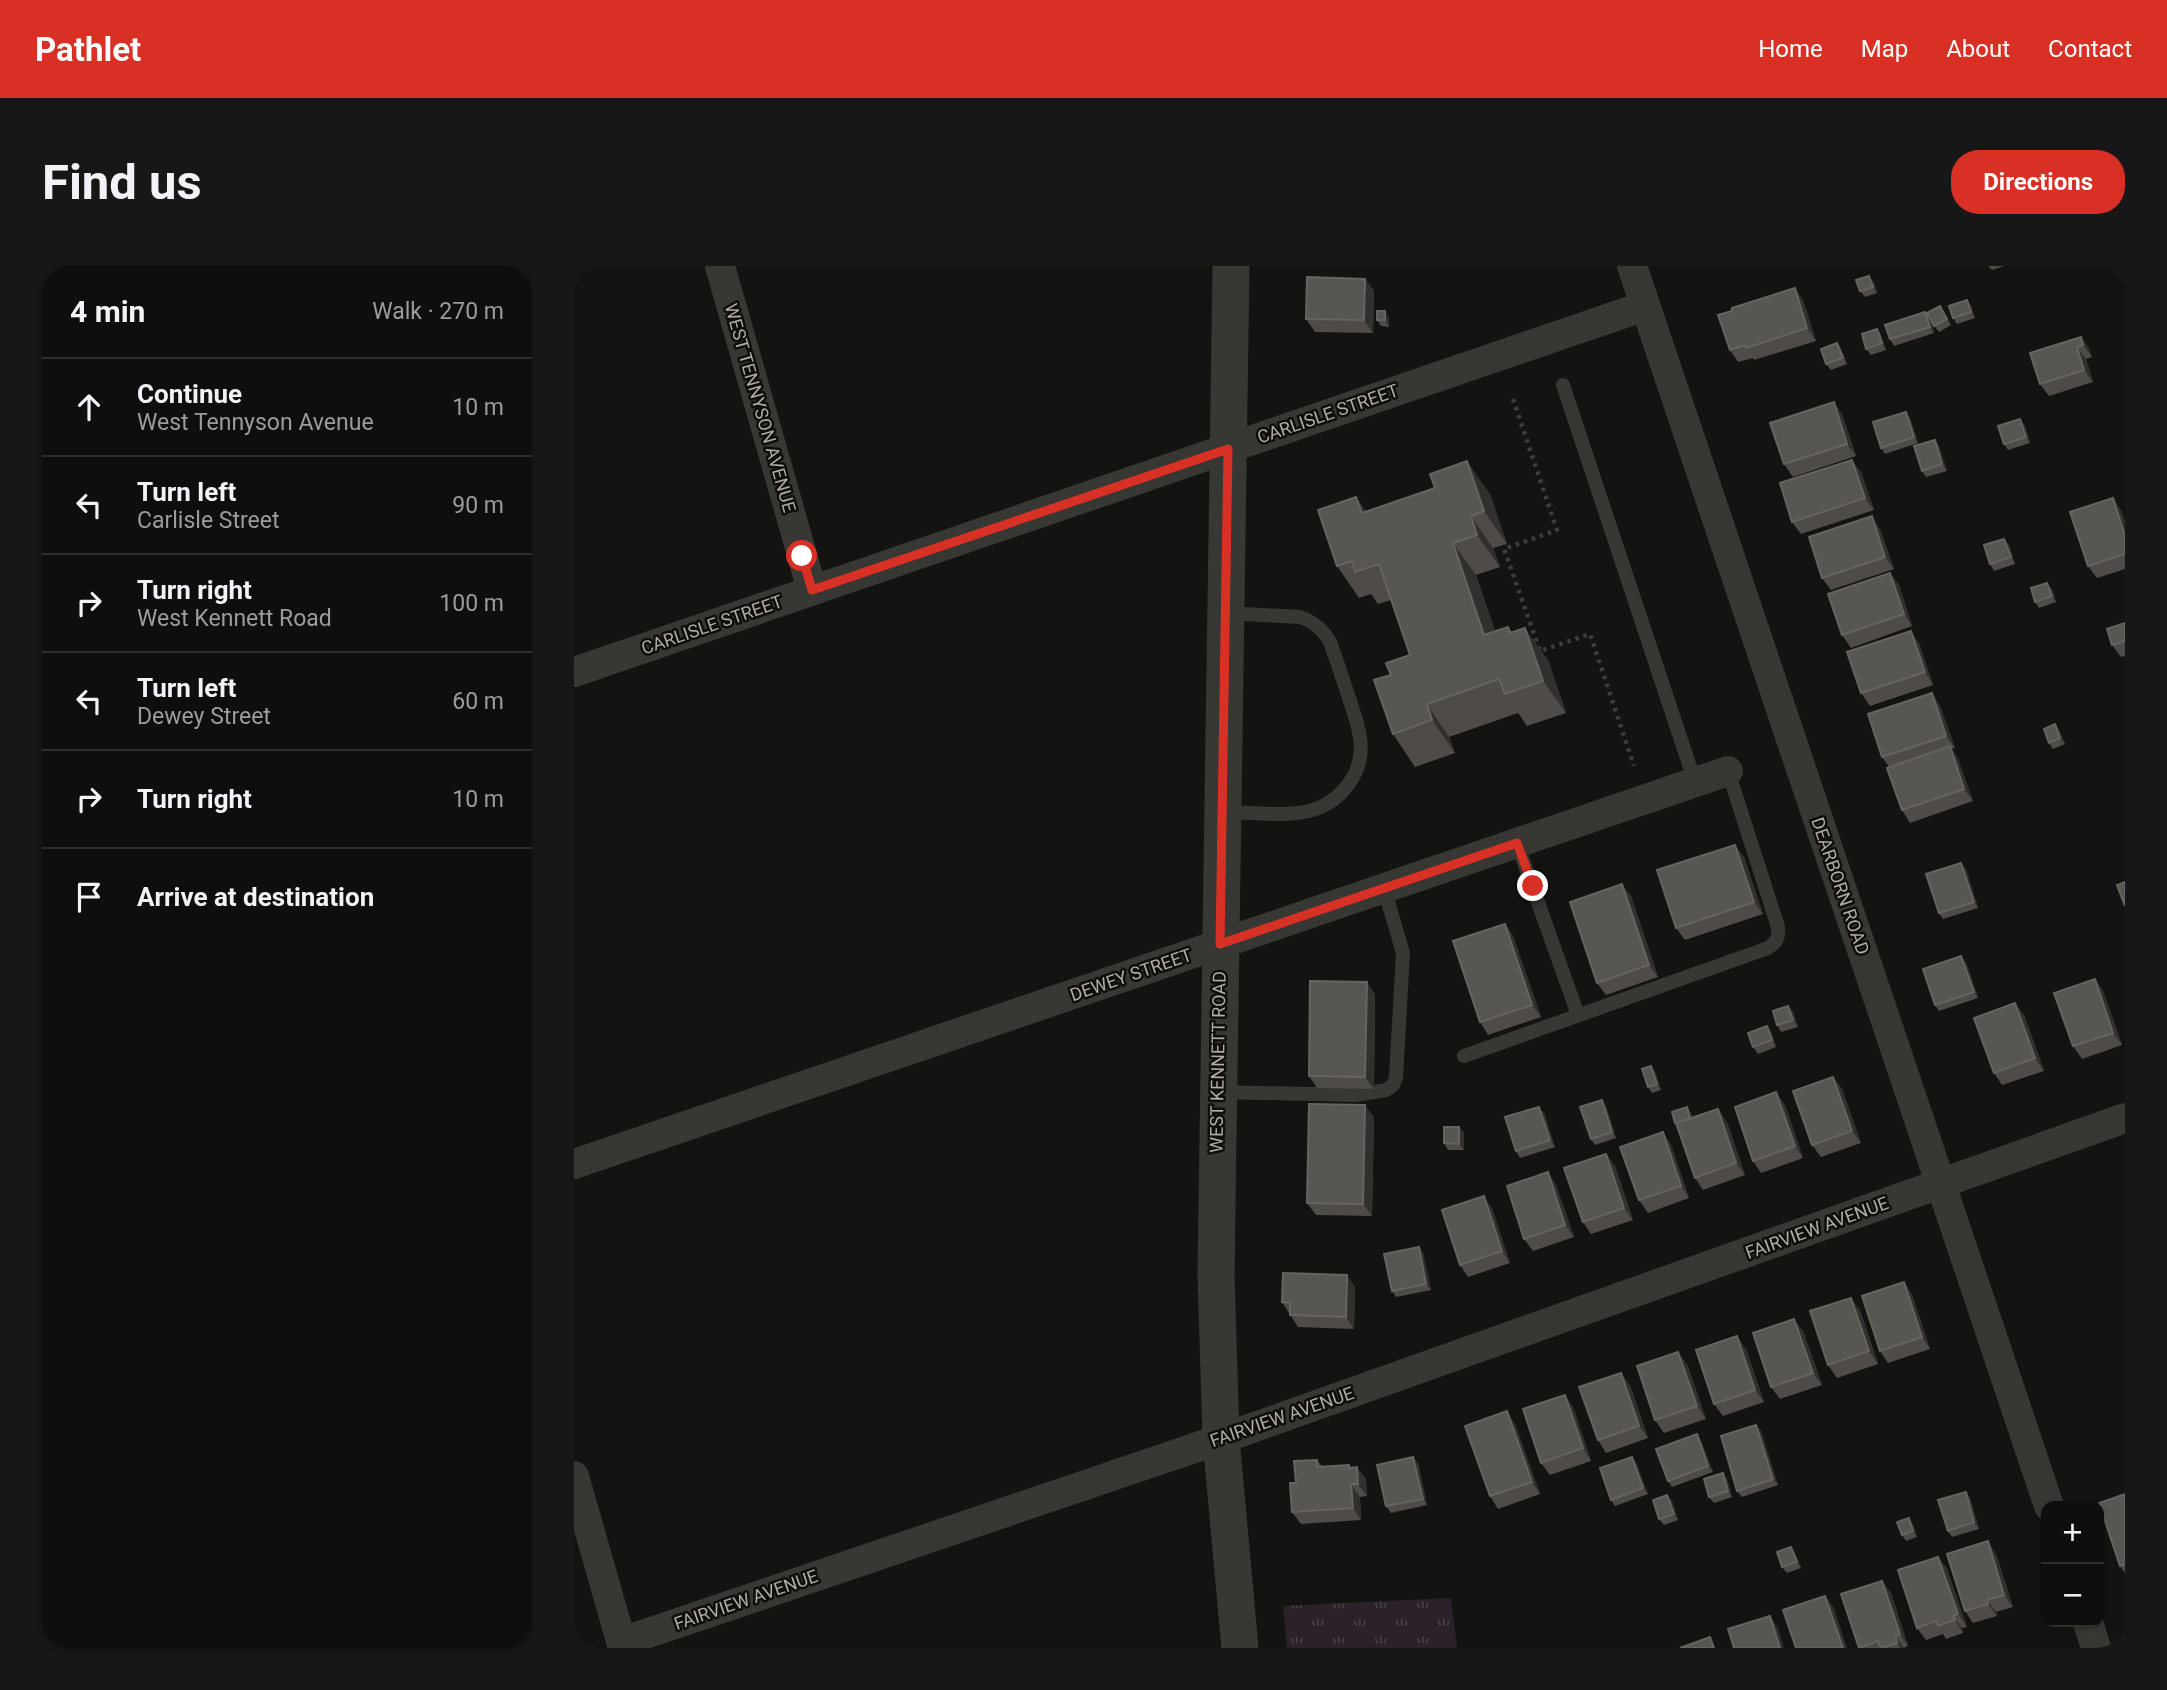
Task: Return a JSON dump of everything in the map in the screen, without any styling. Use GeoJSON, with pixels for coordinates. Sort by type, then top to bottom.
{"type":"FeatureCollection","features":[{"type":"Feature","properties":{"kind":"street","name":"WEST TENNYSON AVENUE"},"geometry":{"type":"LineString","coordinates":[[720,266],[812,590]]}},
{"type":"Feature","properties":{"kind":"street","name":"WEST KENNETT ROAD"},"geometry":{"type":"LineString","coordinates":[[1231,266],[1216,1275],[1221,1439],[1240,1648]]}},
{"type":"Feature","properties":{"kind":"street","name":"DEARBORN ROAD"},"geometry":{"type":"LineString","coordinates":[[1632,266],[2047,1501]]}},
{"type":"Feature","properties":{"kind":"street","name":"CARLISLE STREET"},"geometry":{"type":"LineString","coordinates":[[574,672],[1645,306]]}},
{"type":"Feature","properties":{"kind":"street","name":"DEWEY STREET"},"geometry":{"type":"LineString","coordinates":[[574,1164],[1728,771]]}},
{"type":"Feature","properties":{"kind":"street","name":"FAIRVIEW AVENUE"},"geometry":{"type":"LineString","coordinates":[[622,1645],[1221,1439],[2125,1118]]}},
{"type":"Feature","properties":{"kind":"street"},"geometry":{"type":"LineString","coordinates":[[574,1476],[622,1645]]}},
{"type":"Feature","properties":{"kind":"street"},"geometry":{"type":"LineString","coordinates":[[2090,1627],[2096,1648]]}},
{"type":"Feature","properties":{"kind":"lane"},"geometry":{"type":"LineString","coordinates":[[1563,385],[1695,782]]}},
{"type":"Feature","properties":{"kind":"lane"},"geometry":{"type":"LineString","coordinates":[[1222,812],[1296,812],[1310,811],[1322,806],[1337,797],[1356,774],[1362,747],[1360,730],[1325,634],[1311,621],[1300,617],[1226,613]]}},
{"type":"Feature","properties":{"kind":"lane"},"geometry":{"type":"LineString","coordinates":[[1464,1056],[1768,948],[1775,943],[1779,936],[1778,927],[1728,771]]}},
{"type":"Feature","properties":{"kind":"lane"},"geometry":{"type":"LineString","coordinates":[[1517,843],[1578,1015]]}},
{"type":"Feature","properties":{"kind":"lane"},"geometry":{"type":"LineString","coordinates":[[1217,1092],[1356,1095],[1386,1090],[1393,1085],[1396,1077],[1403,953],[1384,888]]}},
{"type":"Feature","properties":{"kind":"path"},"geometry":{"type":"LineString","coordinates":[[1513,399],[1557,530],[1504,549],[1540,651],[1590,634],[1634,766]]}},
{"type":"Feature","properties":{"kind":"green space"},"geometry":{"type":"Polygon","coordinates":[[[1451,1598],[1457,1648],[1287,1648],[1283,1606],[1451,1598]]]}},
{"type":"Feature","properties":{"kind":"building"},"geometry":{"type":"Polygon","coordinates":[[[1869,276],[1873,287],[1860,291],[1856,280],[1869,276]]]}},
{"type":"Feature","properties":{"kind":"building"},"geometry":{"type":"Polygon","coordinates":[[[1307,277],[1365,279],[1364,320],[1306,319],[1307,277]]]}},
{"type":"Feature","properties":{"kind":"building"},"geometry":{"type":"Polygon","coordinates":[[[1795,288],[1807,328],[1746,348],[1745,345],[1730,350],[1718,315],[1795,288]]]}},
{"type":"Feature","properties":{"kind":"building"},"geometry":{"type":"Polygon","coordinates":[[[1967,300],[1971,312],[1953,318],[1949,306],[1967,300]]]}},
{"type":"Feature","properties":{"kind":"building"},"geometry":{"type":"Polygon","coordinates":[[[1940,306],[1947,319],[1934,326],[1927,313],[1940,306]]]}},
{"type":"Feature","properties":{"kind":"building"},"geometry":{"type":"Polygon","coordinates":[[[1377,311],[1385,311],[1385,320],[1377,320],[1377,311]]]}},
{"type":"Feature","properties":{"kind":"building"},"geometry":{"type":"Polygon","coordinates":[[[1925,312],[1930,327],[1890,339],[1885,325],[1925,312]]]}},
{"type":"Feature","properties":{"kind":"building"},"geometry":{"type":"Polygon","coordinates":[[[1877,329],[1882,343],[1866,349],[1862,334],[1877,329]]]}},
{"type":"Feature","properties":{"kind":"building"},"geometry":{"type":"Polygon","coordinates":[[[2081,337],[2083,345],[2077,347],[2084,370],[2040,384],[2030,353],[2081,337]]]}},
{"type":"Feature","properties":{"kind":"building"},"geometry":{"type":"Polygon","coordinates":[[[1837,343],[1843,358],[1826,364],[1821,349],[1837,343]]]}},
{"type":"Feature","properties":{"kind":"building"},"geometry":{"type":"Polygon","coordinates":[[[1834,402],[1847,444],[1784,464],[1770,423],[1834,402]]]}},
{"type":"Feature","properties":{"kind":"building"},"geometry":{"type":"Polygon","coordinates":[[[1906,412],[1914,437],[1881,448],[1873,422],[1906,412]]]}},
{"type":"Feature","properties":{"kind":"building"},"geometry":{"type":"Polygon","coordinates":[[[2020,419],[2026,437],[2004,444],[1998,426],[2020,419]]]}},
{"type":"Feature","properties":{"kind":"building"},"geometry":{"type":"Polygon","coordinates":[[[1935,440],[1942,464],[1922,471],[1914,446],[1935,440]]]}},
{"type":"Feature","properties":{"kind":"building"},"geometry":{"type":"Polygon","coordinates":[[[1852,460],[1865,498],[1792,522],[1780,483],[1852,460]]]}},
{"type":"Feature","properties":{"kind":"building"},"geometry":{"type":"Polygon","coordinates":[[[1467,461],[1484,511],[1471,516],[1477,535],[1453,543],[1484,635],[1508,627],[1510,633],[1525,628],[1543,681],[1505,694],[1499,679],[1427,704],[1432,720],[1393,734],[1374,680],[1391,675],[1386,663],[1410,655],[1379,564],[1355,572],[1352,561],[1337,566],[1318,510],[1356,497],[1362,513],[1435,488],[1430,474],[1467,461]]]}},
{"type":"Feature","properties":{"kind":"building"},"geometry":{"type":"Polygon","coordinates":[[[2113,498],[2125,536],[2125,554],[2088,566],[2070,512],[2113,498]]]}},
{"type":"Feature","properties":{"kind":"building"},"geometry":{"type":"Polygon","coordinates":[[[1872,516],[1885,557],[1822,578],[1809,537],[1872,516]]]}},
{"type":"Feature","properties":{"kind":"building"},"geometry":{"type":"Polygon","coordinates":[[[2004,539],[2011,557],[1990,564],[1984,545],[2004,539]]]}},
{"type":"Feature","properties":{"kind":"building"},"geometry":{"type":"Polygon","coordinates":[[[1890,573],[1904,614],[1842,635],[1828,594],[1890,573]]]}},
{"type":"Feature","properties":{"kind":"building"},"geometry":{"type":"Polygon","coordinates":[[[2047,583],[2052,596],[2035,602],[2031,588],[2047,583]]]}},
{"type":"Feature","properties":{"kind":"building"},"geometry":{"type":"Polygon","coordinates":[[[2125,623],[2125,641],[2112,645],[2107,629],[2125,623]]]}},
{"type":"Feature","properties":{"kind":"building"},"geometry":{"type":"Polygon","coordinates":[[[1911,631],[1925,672],[1861,693],[1847,652],[1911,631]]]}},
{"type":"Feature","properties":{"kind":"building"},"geometry":{"type":"Polygon","coordinates":[[[1932,693],[1946,736],[1882,757],[1868,714],[1932,693]]]}},
{"type":"Feature","properties":{"kind":"building"},"geometry":{"type":"Polygon","coordinates":[[[2055,724],[2060,738],[2049,743],[2044,729],[2055,724]]]}},
{"type":"Feature","properties":{"kind":"building"},"geometry":{"type":"Polygon","coordinates":[[[1950,746],[1964,789],[1902,810],[1887,768],[1950,746]]]}},
{"type":"Feature","properties":{"kind":"building"},"geometry":{"type":"Polygon","coordinates":[[[1735,845],[1754,902],[1676,928],[1657,870],[1735,845]]]}},
{"type":"Feature","properties":{"kind":"building"},"geometry":{"type":"Polygon","coordinates":[[[1961,863],[1974,902],[1939,913],[1926,874],[1961,863]]]}},
{"type":"Feature","properties":{"kind":"building"},"geometry":{"type":"Polygon","coordinates":[[[2125,882],[2125,906],[2117,885],[2125,882]]]}},
{"type":"Feature","properties":{"kind":"building"},"geometry":{"type":"Polygon","coordinates":[[[1622,884],[1649,965],[1597,983],[1570,902],[1622,884]]]}},
{"type":"Feature","properties":{"kind":"building"},"geometry":{"type":"Polygon","coordinates":[[[1505,924],[1532,1005],[1480,1022],[1453,941],[1505,924]]]}},
{"type":"Feature","properties":{"kind":"building"},"geometry":{"type":"Polygon","coordinates":[[[1961,956],[1974,992],[1935,1005],[1923,969],[1961,956]]]}},
{"type":"Feature","properties":{"kind":"building"},"geometry":{"type":"Polygon","coordinates":[[[2095,979],[2113,1033],[2073,1046],[2054,993],[2095,979]]]}},
{"type":"Feature","properties":{"kind":"building"},"geometry":{"type":"Polygon","coordinates":[[[1310,981],[1367,982],[1365,1077],[1309,1076],[1310,981]]]}},
{"type":"Feature","properties":{"kind":"building"},"geometry":{"type":"Polygon","coordinates":[[[2015,1003],[2035,1058],[1994,1073],[1974,1018],[2015,1003]]]}},
{"type":"Feature","properties":{"kind":"building"},"geometry":{"type":"Polygon","coordinates":[[[1788,1006],[1793,1020],[1777,1025],[1773,1011],[1788,1006]]]}},
{"type":"Feature","properties":{"kind":"building"},"geometry":{"type":"Polygon","coordinates":[[[1767,1026],[1772,1040],[1753,1047],[1748,1033],[1767,1026]]]}},
{"type":"Feature","properties":{"kind":"building"},"geometry":{"type":"Polygon","coordinates":[[[1651,1066],[1657,1084],[1648,1087],[1642,1069],[1651,1066]]]}},
{"type":"Feature","properties":{"kind":"building"},"geometry":{"type":"Polygon","coordinates":[[[1833,1077],[1852,1131],[1812,1145],[1793,1091],[1833,1077]]]}},
{"type":"Feature","properties":{"kind":"building"},"geometry":{"type":"Polygon","coordinates":[[[1776,1092],[1795,1146],[1753,1161],[1735,1107],[1776,1092]]]}},
{"type":"Feature","properties":{"kind":"building"},"geometry":{"type":"Polygon","coordinates":[[[1602,1100],[1612,1132],[1591,1139],[1580,1107],[1602,1100]]]}},
{"type":"Feature","properties":{"kind":"building"},"geometry":{"type":"Polygon","coordinates":[[[1309,1104],[1365,1105],[1363,1204],[1307,1203],[1309,1104]]]}},
{"type":"Feature","properties":{"kind":"building"},"geometry":{"type":"Polygon","coordinates":[[[1539,1107],[1550,1140],[1516,1151],[1505,1117],[1539,1107]]]}},
{"type":"Feature","properties":{"kind":"building"},"geometry":{"type":"Polygon","coordinates":[[[1687,1107],[1690,1119],[1675,1123],[1672,1112],[1687,1107]]]}},
{"type":"Feature","properties":{"kind":"building"},"geometry":{"type":"Polygon","coordinates":[[[1718,1109],[1736,1163],[1695,1178],[1676,1123],[1718,1109]]]}},
{"type":"Feature","properties":{"kind":"building"},"geometry":{"type":"Polygon","coordinates":[[[1444,1127],[1459,1127],[1459,1144],[1444,1143],[1444,1127]]]}},
{"type":"Feature","properties":{"kind":"building"},"geometry":{"type":"Polygon","coordinates":[[[1663,1132],[1681,1186],[1639,1200],[1620,1147],[1663,1132]]]}},
{"type":"Feature","properties":{"kind":"building"},"geometry":{"type":"Polygon","coordinates":[[[1606,1154],[1624,1208],[1583,1222],[1564,1168],[1606,1154]]]}},
{"type":"Feature","properties":{"kind":"building"},"geometry":{"type":"Polygon","coordinates":[[[1548,1172],[1565,1225],[1524,1239],[1507,1186],[1548,1172]]]}},
{"type":"Feature","properties":{"kind":"building"},"geometry":{"type":"Polygon","coordinates":[[[1484,1196],[1502,1251],[1460,1265],[1442,1210],[1484,1196]]]}},
{"type":"Feature","properties":{"kind":"building"},"geometry":{"type":"Polygon","coordinates":[[[1419,1247],[1426,1284],[1392,1291],[1384,1254],[1419,1247]]]}},
{"type":"Feature","properties":{"kind":"building"},"geometry":{"type":"Polygon","coordinates":[[[1283,1273],[1347,1275],[1346,1317],[1290,1315],[1290,1303],[1282,1302],[1283,1273]]]}},
{"type":"Feature","properties":{"kind":"building"},"geometry":{"type":"Polygon","coordinates":[[[1904,1282],[1922,1337],[1880,1351],[1862,1296],[1904,1282]]]}},
{"type":"Feature","properties":{"kind":"building"},"geometry":{"type":"Polygon","coordinates":[[[1851,1298],[1869,1351],[1828,1365],[1810,1311],[1851,1298]]]}},
{"type":"Feature","properties":{"kind":"building"},"geometry":{"type":"Polygon","coordinates":[[[1794,1319],[1813,1373],[1771,1387],[1753,1333],[1794,1319]]]}},
{"type":"Feature","properties":{"kind":"building"},"geometry":{"type":"Polygon","coordinates":[[[1737,1336],[1755,1390],[1714,1404],[1696,1350],[1737,1336]]]}},
{"type":"Feature","properties":{"kind":"building"},"geometry":{"type":"Polygon","coordinates":[[[1678,1352],[1697,1406],[1655,1420],[1637,1366],[1678,1352]]]}},
{"type":"Feature","properties":{"kind":"building"},"geometry":{"type":"Polygon","coordinates":[[[1621,1373],[1639,1426],[1598,1440],[1579,1387],[1621,1373]]]}},
{"type":"Feature","properties":{"kind":"building"},"geometry":{"type":"Polygon","coordinates":[[[1565,1395],[1583,1448],[1541,1463],[1523,1409],[1565,1395]]]}},
{"type":"Feature","properties":{"kind":"building"},"geometry":{"type":"Polygon","coordinates":[[[1507,1411],[1532,1482],[1490,1496],[1465,1426],[1507,1411]]]}},
{"type":"Feature","properties":{"kind":"building"},"geometry":{"type":"Polygon","coordinates":[[[1756,1425],[1773,1479],[1737,1491],[1721,1436],[1756,1425]]]}},
{"type":"Feature","properties":{"kind":"building"},"geometry":{"type":"Polygon","coordinates":[[[1697,1434],[1708,1466],[1668,1481],[1656,1449],[1697,1434]]]}},
{"type":"Feature","properties":{"kind":"building"},"geometry":{"type":"Polygon","coordinates":[[[1413,1457],[1423,1499],[1386,1506],[1377,1465],[1413,1457]]]}},
{"type":"Feature","properties":{"kind":"building"},"geometry":{"type":"Polygon","coordinates":[[[1632,1457],[1643,1488],[1611,1500],[1600,1468],[1632,1457]]]}},
{"type":"Feature","properties":{"kind":"building"},"geometry":{"type":"Polygon","coordinates":[[[1317,1460],[1317,1467],[1357,1467],[1358,1484],[1351,1484],[1353,1508],[1292,1512],[1290,1483],[1296,1483],[1294,1461],[1317,1460]]]}},
{"type":"Feature","properties":{"kind":"building"},"geometry":{"type":"Polygon","coordinates":[[[1723,1473],[1728,1491],[1709,1497],[1704,1479],[1723,1473]]]}},
{"type":"Feature","properties":{"kind":"building"},"geometry":{"type":"Polygon","coordinates":[[[1966,1492],[1974,1522],[1948,1531],[1938,1500],[1966,1492]]]}},
{"type":"Feature","properties":{"kind":"building"},"geometry":{"type":"Polygon","coordinates":[[[2125,1494],[2125,1564],[2120,1566],[2104,1518],[2104,1501],[2125,1494]]]}},
{"type":"Feature","properties":{"kind":"building"},"geometry":{"type":"Polygon","coordinates":[[[1667,1495],[1674,1514],[1659,1519],[1653,1500],[1667,1495]]]}},
{"type":"Feature","properties":{"kind":"building"},"geometry":{"type":"Polygon","coordinates":[[[1909,1518],[1913,1531],[1902,1535],[1897,1522],[1909,1518]]]}},
{"type":"Feature","properties":{"kind":"building"},"geometry":{"type":"Polygon","coordinates":[[[1988,1541],[2004,1595],[1987,1600],[1988,1604],[1965,1611],[1947,1554],[1988,1541]]]}},
{"type":"Feature","properties":{"kind":"building"},"geometry":{"type":"Polygon","coordinates":[[[1791,1547],[1797,1562],[1782,1567],[1777,1552],[1791,1547]]]}},
{"type":"Feature","properties":{"kind":"building"},"geometry":{"type":"Polygon","coordinates":[[[1938,1557],[1958,1614],[1953,1616],[1955,1620],[1938,1626],[1936,1621],[1917,1628],[1898,1570],[1938,1557]]]}},
{"type":"Feature","properties":{"kind":"building"},"geometry":{"type":"Polygon","coordinates":[[[1882,1581],[1900,1634],[1895,1636],[1897,1643],[1881,1648],[1878,1641],[1859,1648],[1841,1594],[1882,1581]]]}},
{"type":"Feature","properties":{"kind":"building"},"geometry":{"type":"Polygon","coordinates":[[[1825,1596],[1843,1648],[1796,1648],[1783,1610],[1825,1596]]]}},
{"type":"Feature","properties":{"kind":"building"},"geometry":{"type":"Polygon","coordinates":[[[1770,1616],[1780,1648],[1734,1648],[1728,1629],[1770,1616]]]}},
{"type":"Feature","properties":{"kind":"building"},"geometry":{"type":"Polygon","coordinates":[[[1710,1637],[1714,1648],[1680,1648],[1710,1637]]]}},
{"type":"Feature","properties":{"kind":"route"},"geometry":{"type":"LineString","coordinates":[[802,556],[812,590],[1228,449],[1220,944],[1517,843],[1533,886]]}}]}
